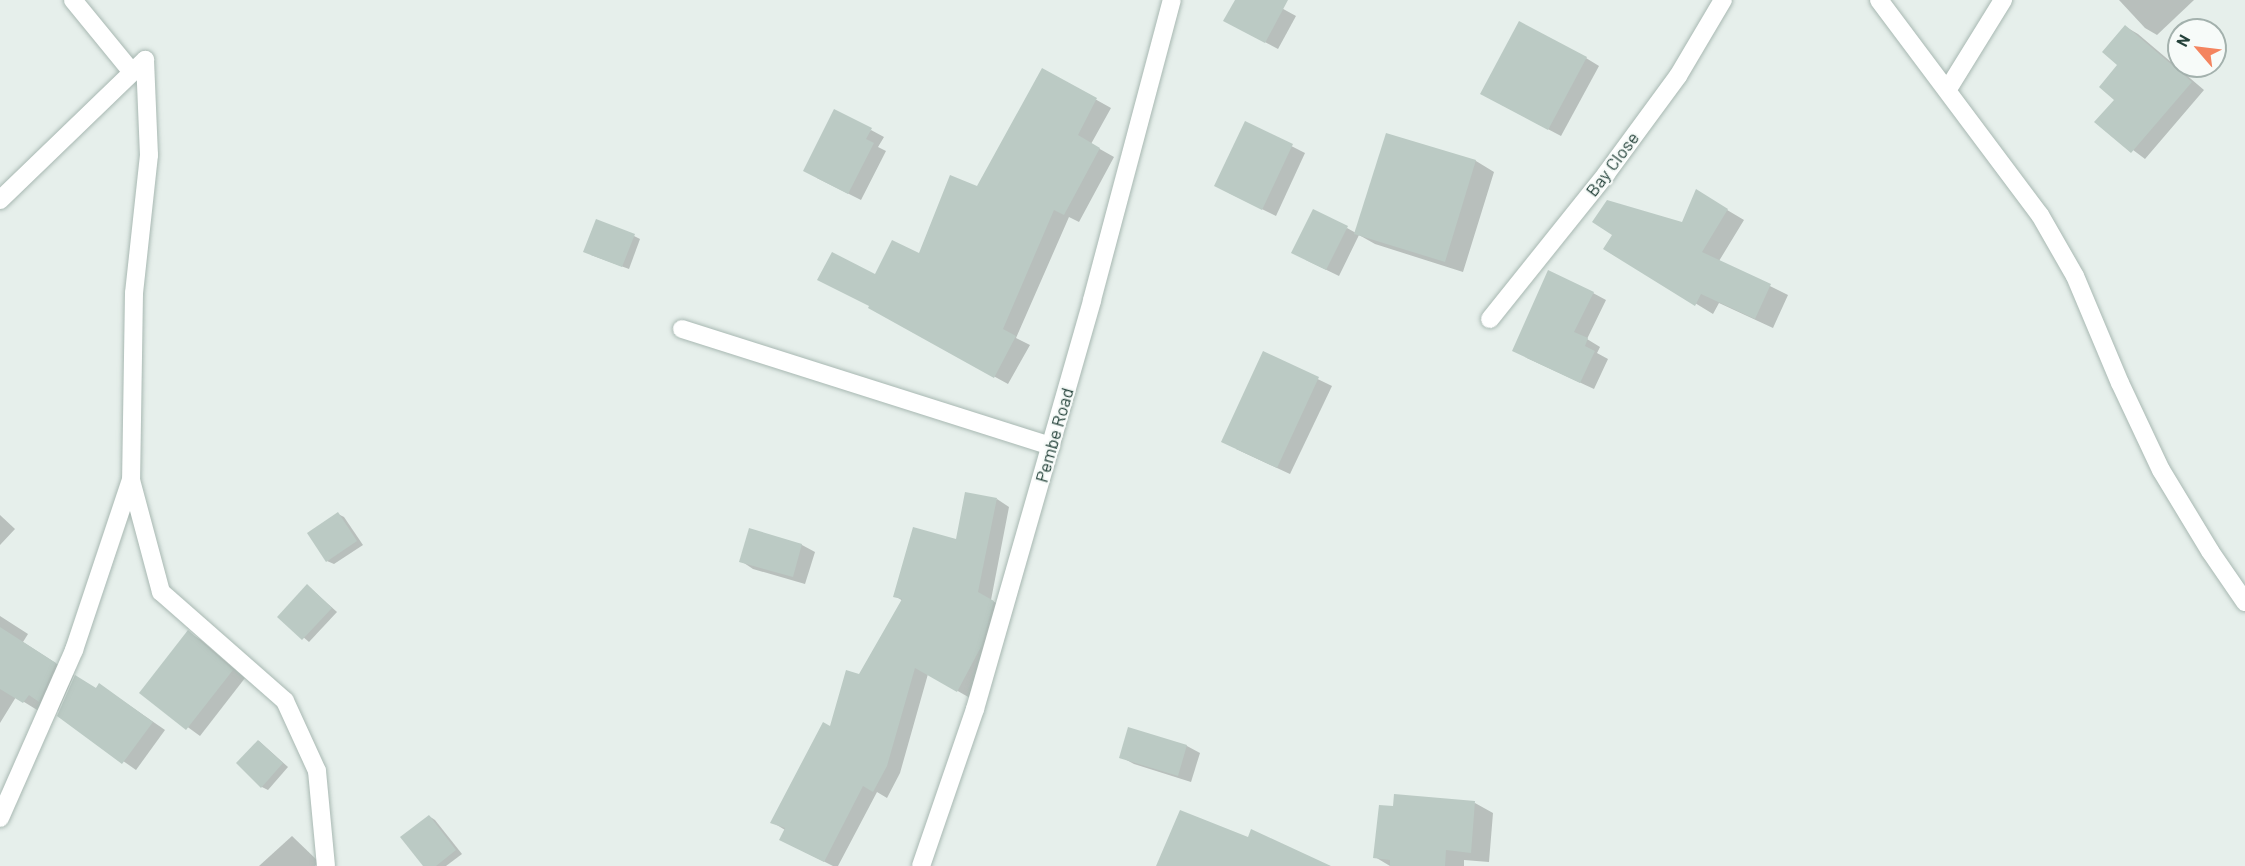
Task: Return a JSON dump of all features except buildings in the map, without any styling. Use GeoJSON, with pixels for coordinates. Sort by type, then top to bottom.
{"type":"FeatureCollection","features":[{"type":"Feature","properties":{"kind":"street"},"geometry":{"type":"LineString","coordinates":[[73,0],[132,72]]}},
{"type":"Feature","properties":{"kind":"street","name":"Pembe Road"},"geometry":{"type":"LineString","coordinates":[[921,866],[975,709],[1142,120],[1172,0]]}},
{"type":"Feature","properties":{"kind":"street","name":"Bay Close"},"geometry":{"type":"LineString","coordinates":[[1490,319],[1606,174],[1678,76],[1723,0]]}},
{"type":"Feature","properties":{"kind":"street"},"geometry":{"type":"LineString","coordinates":[[1879,0],[1948,89],[2040,215],[2075,276],[2120,383],[2162,470],[2210,551],[2245,602]]}},
{"type":"Feature","properties":{"kind":"street"},"geometry":{"type":"LineString","coordinates":[[1948,89],[2003,0]]}},
{"type":"Feature","properties":{"kind":"street"},"geometry":{"type":"LineString","coordinates":[[0,200],[145,60],[149,155],[134,293],[131,480],[161,592],[285,701],[317,771],[326,866]]}},
{"type":"Feature","properties":{"kind":"street"},"geometry":{"type":"LineString","coordinates":[[682,329],[1051,446]]}},
{"type":"Feature","properties":{"kind":"street"},"geometry":{"type":"LineString","coordinates":[[0,818],[74,650],[131,480]]}}]}
